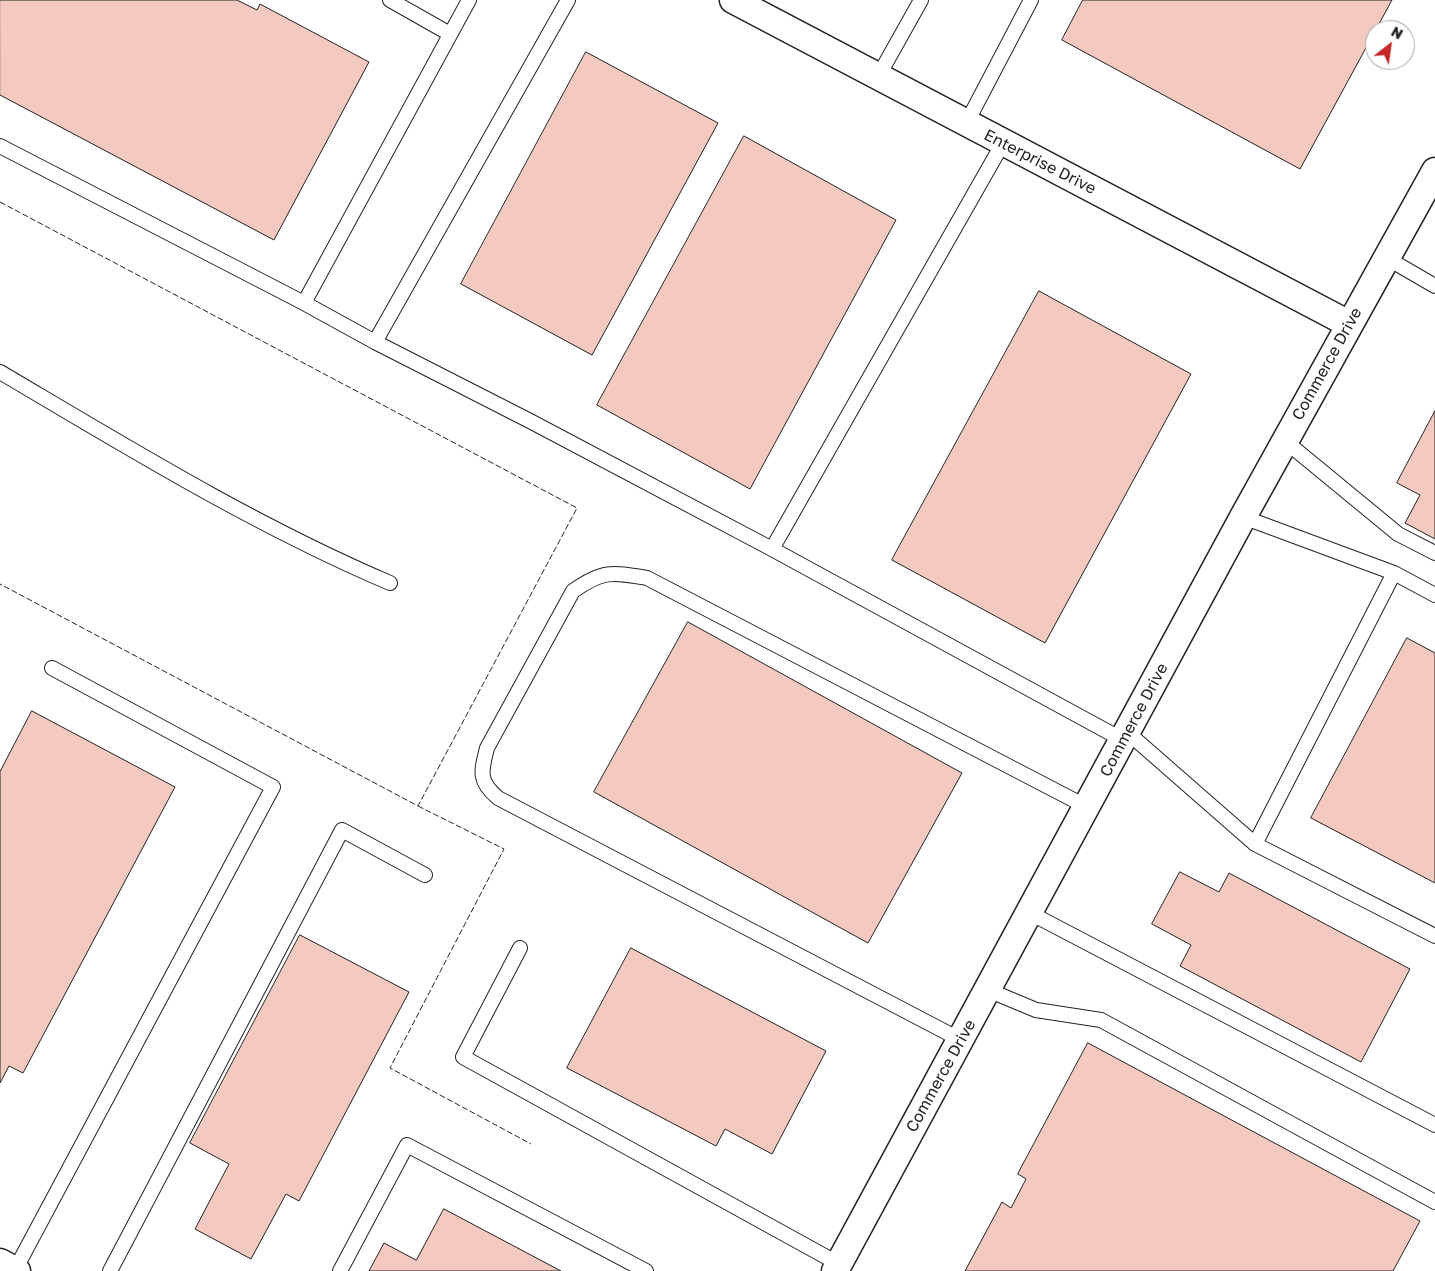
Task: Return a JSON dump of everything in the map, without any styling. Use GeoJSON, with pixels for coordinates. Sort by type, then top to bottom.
{"type":"FeatureCollection","features":[{"type":"Feature","properties":{"kind":"street","name":"Enterprise Drive"},"geometry":{"type":"LineString","coordinates":[[733,0],[879,75],[966,124],[1349,324]]}},
{"type":"Feature","properties":{"kind":"street","name":"Commerce Drive"},"geometry":{"type":"LineString","coordinates":[[837,1267],[1243,516],[1385,257],[1435,171]]}},
{"type":"Feature","properties":{"kind":"lane"},"geometry":{"type":"LineString","coordinates":[[390,0],[450,34]]}},
{"type":"Feature","properties":{"kind":"lane"},"geometry":{"type":"LineString","coordinates":[[304,303],[469,0]]}},
{"type":"Feature","properties":{"kind":"lane"},"geometry":{"type":"LineString","coordinates":[[375,342],[568,0]]}},
{"type":"Feature","properties":{"kind":"lane"},"geometry":{"type":"LineString","coordinates":[[879,75],[921,0]]}},
{"type":"Feature","properties":{"kind":"lane"},"geometry":{"type":"LineString","coordinates":[[966,124],[1031,0]]}},
{"type":"Feature","properties":{"kind":"lane"},"geometry":{"type":"LineString","coordinates":[[772,549],[1003,143]]}},
{"type":"Feature","properties":{"kind":"lane"},"geometry":{"type":"LineString","coordinates":[[0,146],[539,426],[1125,736],[1254,844],[1435,936]]}},
{"type":"Feature","properties":{"kind":"lane"},"geometry":{"type":"LineString","coordinates":[[1385,257],[1435,286]]}},
{"type":"Feature","properties":{"kind":"lane"},"geometry":{"type":"LineString","coordinates":[[0,372],[162,468],[351,567],[390,583]]}},
{"type":"Feature","properties":{"kind":"lane"},"geometry":{"type":"LineString","coordinates":[[1285,441],[1398,534],[1435,553]]}},
{"type":"Feature","properties":{"kind":"lane"},"geometry":{"type":"LineString","coordinates":[[1243,516],[1394,574],[1435,595]]}},
{"type":"Feature","properties":{"kind":"lane"},"geometry":{"type":"LineString","coordinates":[[961,1040],[498,798],[486,788],[481,772],[487,748],[573,591],[594,576],[616,573],[647,578],[1087,807]]}},
{"type":"Feature","properties":{"kind":"lane"},"geometry":{"type":"LineString","coordinates":[[1254,844],[1394,574]]}},
{"type":"Feature","properties":{"kind":"lane"},"geometry":{"type":"LineString","coordinates":[[11,1268],[273,787],[52,668]]}},
{"type":"Feature","properties":{"kind":"lane"},"geometry":{"type":"LineString","coordinates":[[110,1271],[342,830],[425,875]]}},
{"type":"Feature","properties":{"kind":"lane"},"geometry":{"type":"LineString","coordinates":[[1030,913],[1435,1125]]}},
{"type":"Feature","properties":{"kind":"lane"},"geometry":{"type":"LineString","coordinates":[[520,948],[463,1057],[837,1267]]}},
{"type":"Feature","properties":{"kind":"lane"},"geometry":{"type":"LineString","coordinates":[[988,990],[1036,1010],[1101,1020],[1435,1202]]}},
{"type":"Feature","properties":{"kind":"lane"},"geometry":{"type":"LineString","coordinates":[[340,1271],[407,1145],[646,1271]]}},
{"type":"Feature","properties":{"kind":"building"},"geometry":{"type":"Polygon","coordinates":[[[0,0],[237,0],[257,10],[260,4],[369,62],[274,240],[0,95],[0,0]]]}},
{"type":"Feature","properties":{"kind":"building"},"geometry":{"type":"Polygon","coordinates":[[[1083,0],[1392,0],[1381,20],[1365,20],[1365,50],[1300,169],[1062,40],[1083,0]]]}},
{"type":"Feature","properties":{"kind":"building"},"geometry":{"type":"Polygon","coordinates":[[[586,52],[718,123],[592,355],[461,284],[586,52]]]}},
{"type":"Feature","properties":{"kind":"building"},"geometry":{"type":"Polygon","coordinates":[[[744,136],[896,220],[750,489],[597,405],[744,136]]]}},
{"type":"Feature","properties":{"kind":"building"},"geometry":{"type":"Polygon","coordinates":[[[1039,291],[1191,374],[1045,643],[892,560],[1039,291]]]}},
{"type":"Feature","properties":{"kind":"building"},"geometry":{"type":"Polygon","coordinates":[[[1435,411],[1435,539],[1405,523],[1420,495],[1397,483],[1435,411]]]}},
{"type":"Feature","properties":{"kind":"building"},"geometry":{"type":"Polygon","coordinates":[[[688,622],[962,773],[868,943],[594,792],[688,622]]]}},
{"type":"Feature","properties":{"kind":"building"},"geometry":{"type":"Polygon","coordinates":[[[1407,638],[1435,653],[1435,883],[1311,818],[1407,638]]]}},
{"type":"Feature","properties":{"kind":"building"},"geometry":{"type":"Polygon","coordinates":[[[32,711],[175,787],[23,1073],[9,1066],[0,1083],[0,772],[32,711]]]}},
{"type":"Feature","properties":{"kind":"building"},"geometry":{"type":"Polygon","coordinates":[[[1180,872],[1219,892],[1229,873],[1410,969],[1361,1062],[1180,966],[1191,945],[1152,924],[1180,872]]]}},
{"type":"Feature","properties":{"kind":"building"},"geometry":{"type":"Polygon","coordinates":[[[300,935],[409,992],[299,1201],[286,1194],[251,1259],[195,1229],[229,1164],[190,1143],[300,935]]]}},
{"type":"Feature","properties":{"kind":"building"},"geometry":{"type":"Polygon","coordinates":[[[631,948],[826,1051],[772,1154],[725,1129],[716,1146],[567,1068],[631,948]]]}},
{"type":"Feature","properties":{"kind":"building"},"geometry":{"type":"Polygon","coordinates":[[[1088,1043],[1420,1221],[1393,1271],[965,1271],[1002,1202],[1011,1208],[1026,1179],[1018,1174],[1088,1043]]]}},
{"type":"Feature","properties":{"kind":"building"},"geometry":{"type":"Polygon","coordinates":[[[444,1209],[561,1271],[369,1271],[384,1243],[416,1260],[444,1209]]]}},
{"type":"Feature","properties":{"kind":"fence"},"geometry":{"type":"LineString","coordinates":[[0,202],[577,508],[418,806],[0,584]]}},
{"type":"Feature","properties":{"kind":"fence"},"geometry":{"type":"LineString","coordinates":[[418,806],[504,849],[390,1068],[531,1144]]}}]}
